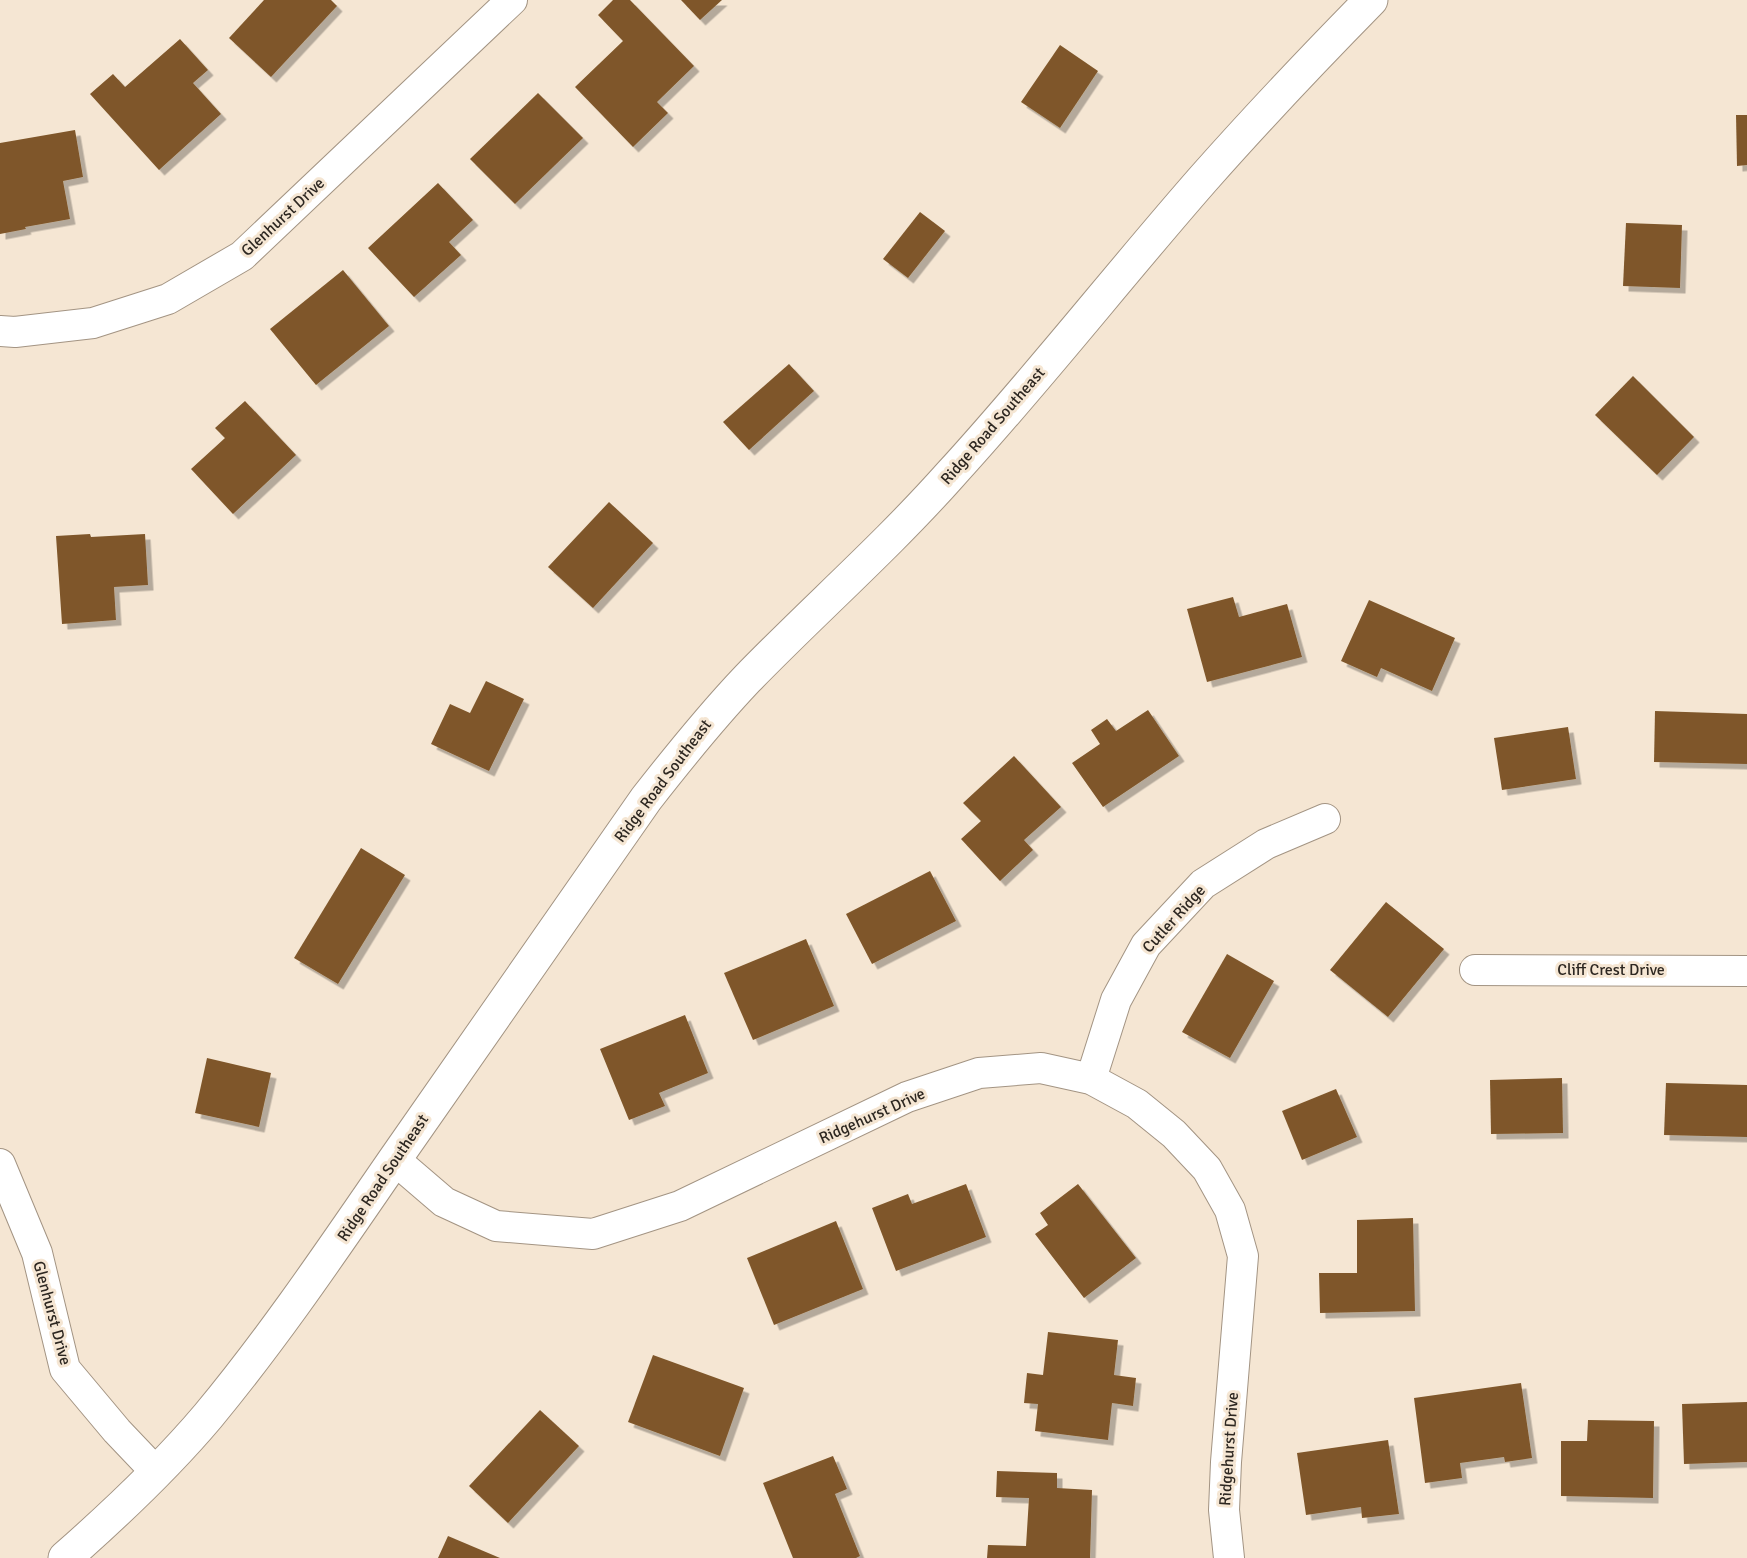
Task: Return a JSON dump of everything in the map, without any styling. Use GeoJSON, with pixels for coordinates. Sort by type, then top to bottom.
{"type":"FeatureCollection","features":[{"type":"Feature","properties":{"kind":"street","name":"Glenhurst Drive"},"geometry":{"type":"LineString","coordinates":[[0,331],[15,332],[93,323],[168,299],[242,256],[512,0]]}},
{"type":"Feature","properties":{"kind":"street","name":"Ridge Road Southeast"},"geometry":{"type":"LineString","coordinates":[[65,1558],[109,1520],[156,1472],[206,1418],[253,1361],[339,1243],[394,1160],[646,800],[693,738],[747,679],[928,500],[993,429],[1202,180],[1263,112],[1371,0]]}},
{"type":"Feature","properties":{"kind":"street","name":"Cutler Ridge"},"geometry":{"type":"LineString","coordinates":[[1091,1079],[1116,1000],[1146,945],[1203,885],[1266,844],[1325,819]]}},
{"type":"Feature","properties":{"kind":"street","name":"Cliff Crest Drive"},"geometry":{"type":"LineString","coordinates":[[1474,969],[1747,970]]}},
{"type":"Feature","properties":{"kind":"street","name":"Ridgehurst Drive"},"geometry":{"type":"LineString","coordinates":[[394,1160],[444,1202],[496,1226],[593,1234],[681,1206],[907,1097],[979,1073],[1041,1068],[1091,1079],[1137,1104],[1174,1134],[1207,1169],[1230,1210],[1243,1257],[1224,1510],[1229,1558]]}},
{"type":"Feature","properties":{"kind":"street","name":"Glenhurst Drive"},"geometry":{"type":"LineString","coordinates":[[0,1164],[37,1253],[65,1369],[117,1431],[156,1472]]}},
{"type":"Feature","properties":{"kind":"building"},"geometry":{"type":"Polygon","coordinates":[[[264,0],[331,0],[337,6],[271,77],[229,38],[264,0]]]}},
{"type":"Feature","properties":{"kind":"building"},"geometry":{"type":"Polygon","coordinates":[[[613,0],[630,0],[694,66],[657,102],[668,113],[633,147],[575,87],[623,41],[598,15],[613,0]]]}},
{"type":"Feature","properties":{"kind":"building"},"geometry":{"type":"Polygon","coordinates":[[[681,0],[722,0],[700,20],[681,0]]]}},
{"type":"Feature","properties":{"kind":"building"},"geometry":{"type":"Polygon","coordinates":[[[180,39],[208,70],[193,83],[221,114],[159,170],[90,94],[113,74],[125,87],[180,39]]]}},
{"type":"Feature","properties":{"kind":"building"},"geometry":{"type":"Polygon","coordinates":[[[1060,45],[1098,71],[1060,128],[1021,102],[1060,45]]]}},
{"type":"Feature","properties":{"kind":"building"},"geometry":{"type":"Polygon","coordinates":[[[538,93],[583,138],[515,204],[470,159],[538,93]]]}},
{"type":"Feature","properties":{"kind":"building"},"geometry":{"type":"Polygon","coordinates":[[[1736,115],[1747,115],[1747,165],[1737,166],[1736,115]]]}},
{"type":"Feature","properties":{"kind":"building"},"geometry":{"type":"Polygon","coordinates":[[[75,130],[83,177],[63,181],[70,219],[0,234],[0,143],[75,130]]]}},
{"type":"Feature","properties":{"kind":"building"},"geometry":{"type":"Polygon","coordinates":[[[438,183],[473,220],[449,242],[461,255],[414,297],[368,248],[438,183]]]}},
{"type":"Feature","properties":{"kind":"building"},"geometry":{"type":"Polygon","coordinates":[[[920,212],[945,231],[908,278],[883,259],[920,212]]]}},
{"type":"Feature","properties":{"kind":"building"},"geometry":{"type":"Polygon","coordinates":[[[1626,223],[1682,225],[1680,288],[1623,286],[1626,223]]]}},
{"type":"Feature","properties":{"kind":"building"},"geometry":{"type":"Polygon","coordinates":[[[343,270],[389,326],[316,385],[270,329],[343,270]]]}},
{"type":"Feature","properties":{"kind":"building"},"geometry":{"type":"Polygon","coordinates":[[[789,364],[814,391],[749,450],[723,422],[789,364]]]}},
{"type":"Feature","properties":{"kind":"building"},"geometry":{"type":"Polygon","coordinates":[[[1633,376],[1694,437],[1657,475],[1595,415],[1633,376]]]}},
{"type":"Feature","properties":{"kind":"building"},"geometry":{"type":"Polygon","coordinates":[[[245,401],[296,455],[233,514],[191,469],[225,438],[215,428],[245,401]]]}},
{"type":"Feature","properties":{"kind":"building"},"geometry":{"type":"Polygon","coordinates":[[[609,502],[653,543],[593,608],[548,567],[609,502]]]}},
{"type":"Feature","properties":{"kind":"building"},"geometry":{"type":"Polygon","coordinates":[[[90,534],[91,537],[145,534],[148,585],[114,587],[116,620],[62,624],[56,536],[90,534]]]}},
{"type":"Feature","properties":{"kind":"building"},"geometry":{"type":"Polygon","coordinates":[[[1233,597],[1239,617],[1287,604],[1302,657],[1207,682],[1187,609],[1233,597]]]}},
{"type":"Feature","properties":{"kind":"building"},"geometry":{"type":"Polygon","coordinates":[[[1369,600],[1455,638],[1432,691],[1381,668],[1377,677],[1341,661],[1369,600]]]}},
{"type":"Feature","properties":{"kind":"building"},"geometry":{"type":"Polygon","coordinates":[[[486,681],[524,699],[489,771],[431,744],[450,704],[470,713],[486,681]]]}},
{"type":"Feature","properties":{"kind":"building"},"geometry":{"type":"Polygon","coordinates":[[[1148,710],[1179,756],[1103,807],[1072,763],[1100,744],[1091,730],[1107,719],[1116,731],[1148,710]]]}},
{"type":"Feature","properties":{"kind":"building"},"geometry":{"type":"Polygon","coordinates":[[[1655,711],[1747,714],[1747,764],[1654,762],[1655,711]]]}},
{"type":"Feature","properties":{"kind":"building"},"geometry":{"type":"Polygon","coordinates":[[[1568,727],[1576,779],[1502,790],[1494,738],[1568,727]]]}},
{"type":"Feature","properties":{"kind":"building"},"geometry":{"type":"Polygon","coordinates":[[[1014,756],[1061,807],[1024,840],[1033,850],[1000,881],[961,839],[981,821],[963,803],[1014,756]]]}},
{"type":"Feature","properties":{"kind":"building"},"geometry":{"type":"Polygon","coordinates":[[[361,848],[405,875],[338,984],[294,958],[361,848]]]}},
{"type":"Feature","properties":{"kind":"building"},"geometry":{"type":"Polygon","coordinates":[[[930,871],[956,921],[872,964],[846,914],[930,871]]]}},
{"type":"Feature","properties":{"kind":"building"},"geometry":{"type":"Polygon","coordinates":[[[1386,902],[1444,949],[1388,1017],[1330,970],[1386,902]]]}},
{"type":"Feature","properties":{"kind":"building"},"geometry":{"type":"Polygon","coordinates":[[[806,939],[834,1006],[753,1040],[724,973],[806,939]]]}},
{"type":"Feature","properties":{"kind":"building"},"geometry":{"type":"Polygon","coordinates":[[[1227,954],[1274,981],[1230,1058],[1182,1032],[1227,954]]]}},
{"type":"Feature","properties":{"kind":"building"},"geometry":{"type":"Polygon","coordinates":[[[685,1015],[708,1073],[659,1093],[665,1106],[629,1120],[600,1049],[685,1015]]]}},
{"type":"Feature","properties":{"kind":"building"},"geometry":{"type":"Polygon","coordinates":[[[207,1058],[271,1073],[259,1127],[195,1113],[207,1058]]]}},
{"type":"Feature","properties":{"kind":"building"},"geometry":{"type":"Polygon","coordinates":[[[1562,1078],[1563,1133],[1491,1134],[1490,1080],[1562,1078]]]}},
{"type":"Feature","properties":{"kind":"building"},"geometry":{"type":"Polygon","coordinates":[[[1666,1083],[1747,1085],[1747,1137],[1664,1135],[1666,1083]]]}},
{"type":"Feature","properties":{"kind":"building"},"geometry":{"type":"Polygon","coordinates":[[[1336,1089],[1357,1137],[1302,1160],[1282,1111],[1336,1089]]]}},
{"type":"Feature","properties":{"kind":"building"},"geometry":{"type":"Polygon","coordinates":[[[966,1184],[986,1237],[896,1271],[872,1208],[908,1194],[912,1204],[966,1184]]]}},
{"type":"Feature","properties":{"kind":"building"},"geometry":{"type":"Polygon","coordinates":[[[1078,1184],[1136,1258],[1084,1298],[1035,1234],[1048,1225],[1040,1213],[1078,1184]]]}},
{"type":"Feature","properties":{"kind":"building"},"geometry":{"type":"Polygon","coordinates":[[[1413,1218],[1415,1311],[1320,1313],[1319,1273],[1357,1273],[1357,1220],[1413,1218]]]}},
{"type":"Feature","properties":{"kind":"building"},"geometry":{"type":"Polygon","coordinates":[[[836,1221],[863,1289],[774,1325],[747,1258],[836,1221]]]}},
{"type":"Feature","properties":{"kind":"building"},"geometry":{"type":"Polygon","coordinates":[[[1048,1332],[1118,1340],[1114,1375],[1136,1378],[1133,1406],[1112,1403],[1108,1440],[1035,1431],[1038,1404],[1024,1403],[1027,1373],[1043,1375],[1048,1332]]]}},
{"type":"Feature","properties":{"kind":"building"},"geometry":{"type":"Polygon","coordinates":[[[653,1355],[744,1388],[720,1456],[628,1422],[653,1355]]]}},
{"type":"Feature","properties":{"kind":"building"},"geometry":{"type":"Polygon","coordinates":[[[1521,1383],[1532,1458],[1505,1462],[1504,1457],[1460,1463],[1462,1478],[1425,1483],[1414,1398],[1521,1383]]]}},
{"type":"Feature","properties":{"kind":"building"},"geometry":{"type":"Polygon","coordinates":[[[1747,1402],[1747,1462],[1684,1464],[1682,1404],[1747,1402]]]}},
{"type":"Feature","properties":{"kind":"building"},"geometry":{"type":"Polygon","coordinates":[[[540,1410],[579,1446],[508,1523],[469,1486],[540,1410]]]}},
{"type":"Feature","properties":{"kind":"building"},"geometry":{"type":"Polygon","coordinates":[[[1588,1420],[1654,1421],[1653,1498],[1561,1496],[1561,1441],[1587,1441],[1588,1420]]]}},
{"type":"Feature","properties":{"kind":"building"},"geometry":{"type":"Polygon","coordinates":[[[1388,1440],[1399,1514],[1362,1518],[1361,1507],[1306,1515],[1297,1453],[1388,1440]]]}},
{"type":"Feature","properties":{"kind":"building"},"geometry":{"type":"Polygon","coordinates":[[[833,1456],[847,1489],[835,1494],[860,1556],[856,1558],[793,1558],[763,1483],[833,1456]]]}},
{"type":"Feature","properties":{"kind":"building"},"geometry":{"type":"Polygon","coordinates":[[[997,1471],[1057,1473],[1057,1488],[1092,1490],[1090,1558],[987,1558],[988,1545],[1026,1546],[1029,1498],[996,1497],[997,1471]]]}},
{"type":"Feature","properties":{"kind":"building"},"geometry":{"type":"Polygon","coordinates":[[[448,1536],[500,1558],[438,1558],[448,1536]]]}}]}
